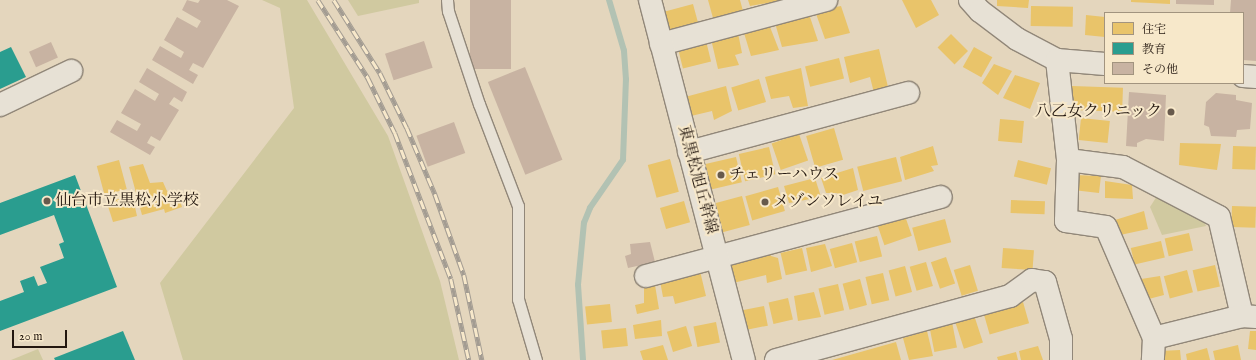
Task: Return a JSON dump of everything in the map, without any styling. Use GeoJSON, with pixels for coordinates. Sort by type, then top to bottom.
{"type":"FeatureCollection","features":[{"type":"Feature","properties":{"kind":"street","name":"東黒松旭丘幹線"},"geometry":{"type":"LineString","coordinates":[[650,0],[744,360]]}},
{"type":"Feature","properties":{"kind":"street"},"geometry":{"type":"LineString","coordinates":[[661,44],[826,0]]}},
{"type":"Feature","properties":{"kind":"street"},"geometry":{"type":"LineString","coordinates":[[970,0],[980,11],[1017,39],[1057,60],[1104,64]]}},
{"type":"Feature","properties":{"kind":"street"},"geometry":{"type":"LineString","coordinates":[[1057,60],[1068,160],[1066,221],[1106,227],[1154,338],[1153,360]]}},
{"type":"Feature","properties":{"kind":"street"},"geometry":{"type":"LineString","coordinates":[[0,105],[71,71]]}},
{"type":"Feature","properties":{"kind":"street"},"geometry":{"type":"LineString","coordinates":[[1244,76],[1256,77]]}},
{"type":"Feature","properties":{"kind":"street"},"geometry":{"type":"LineString","coordinates":[[689,152],[908,92]]}},
{"type":"Feature","properties":{"kind":"street"},"geometry":{"type":"LineString","coordinates":[[1068,160],[1123,167],[1219,217],[1249,317],[1154,338]]}},
{"type":"Feature","properties":{"kind":"street"},"geometry":{"type":"LineString","coordinates":[[646,276],[940,197]]}},
{"type":"Feature","properties":{"kind":"street"},"geometry":{"type":"LineString","coordinates":[[776,360],[1010,296],[1032,280],[1045,282],[1061,339],[1061,360]]}},
{"type":"Feature","properties":{"kind":"lane"},"geometry":{"type":"LineString","coordinates":[[447,0],[448,11],[479,104],[518,206],[518,299],[536,360]]}},
{"type":"Feature","properties":{"kind":"shaded area"},"geometry":{"type":"Polygon","coordinates":[[[262,0],[307,0],[388,136],[440,281],[459,360],[183,360],[160,283],[294,108],[280,8],[262,0]]]}},
{"type":"Feature","properties":{"kind":"shaded area"},"geometry":{"type":"Polygon","coordinates":[[[348,0],[419,0],[419,3],[358,16],[348,0]]]}},
{"type":"Feature","properties":{"kind":"shaded area"},"geometry":{"type":"Polygon","coordinates":[[[1157,196],[1203,219],[1206,226],[1162,235],[1150,207],[1157,196]]]}},
{"type":"Feature","properties":{"kind":"shaded area"},"geometry":{"type":"Polygon","coordinates":[[[38,349],[43,360],[11,360],[38,349]]]}},
{"type":"Feature","properties":{"kind":"building: 住宅"},"geometry":{"type":"Polygon","coordinates":[[[708,0],[740,0],[743,11],[713,18],[708,0]]]}},
{"type":"Feature","properties":{"kind":"building: 住宅"},"geometry":{"type":"Polygon","coordinates":[[[748,0],[779,0],[779,1],[750,6],[748,0]]]}},
{"type":"Feature","properties":{"kind":"building: 住宅"},"geometry":{"type":"Polygon","coordinates":[[[902,0],[931,0],[939,15],[916,28],[902,0]]]}},
{"type":"Feature","properties":{"kind":"building: 住宅"},"geometry":{"type":"Polygon","coordinates":[[[997,0],[1029,0],[1028,8],[997,6],[997,0]]]}},
{"type":"Feature","properties":{"kind":"building: 住宅"},"geometry":{"type":"Polygon","coordinates":[[[1131,0],[1170,0],[1170,4],[1131,2],[1131,0]]]}},
{"type":"Feature","properties":{"kind":"building: 住宅"},"geometry":{"type":"Polygon","coordinates":[[[693,4],[698,23],[669,31],[664,12],[693,4]]]}},
{"type":"Feature","properties":{"kind":"building: 住宅"},"geometry":{"type":"Polygon","coordinates":[[[841,6],[850,33],[825,39],[815,11],[841,6]]]}},
{"type":"Feature","properties":{"kind":"building: 住宅"},"geometry":{"type":"Polygon","coordinates":[[[1031,6],[1073,7],[1073,27],[1031,26],[1031,6]]]}},
{"type":"Feature","properties":{"kind":"building: 住宅"},"geometry":{"type":"Polygon","coordinates":[[[809,14],[818,41],[782,47],[775,23],[809,14]]]}},
{"type":"Feature","properties":{"kind":"building: 住宅"},"geometry":{"type":"Polygon","coordinates":[[[1086,15],[1104,17],[1104,37],[1085,35],[1086,15]]]}},
{"type":"Feature","properties":{"kind":"building: 住宅"},"geometry":{"type":"Polygon","coordinates":[[[770,27],[779,50],[751,56],[744,33],[770,27]]]}},
{"type":"Feature","properties":{"kind":"building: 住宅"},"geometry":{"type":"Polygon","coordinates":[[[738,33],[742,53],[735,55],[739,65],[718,69],[711,39],[738,33]]]}},
{"type":"Feature","properties":{"kind":"building: 住宅"},"geometry":{"type":"Polygon","coordinates":[[[951,34],[968,51],[955,64],[938,47],[951,34]]]}},
{"type":"Feature","properties":{"kind":"building: 住宅"},"geometry":{"type":"Polygon","coordinates":[[[706,41],[711,61],[683,68],[678,48],[706,41]]]}},
{"type":"Feature","properties":{"kind":"building: 住宅"},"geometry":{"type":"Polygon","coordinates":[[[974,47],[992,57],[981,77],[963,67],[974,47]]]}},
{"type":"Feature","properties":{"kind":"building: 住宅"},"geometry":{"type":"Polygon","coordinates":[[[879,49],[888,87],[874,93],[870,77],[850,83],[844,57],[879,49]]]}},
{"type":"Feature","properties":{"kind":"building: 住宅"},"geometry":{"type":"Polygon","coordinates":[[[839,58],[844,78],[810,87],[805,66],[839,58]]]}},
{"type":"Feature","properties":{"kind":"building: 住宅"},"geometry":{"type":"Polygon","coordinates":[[[994,64],[1012,71],[998,95],[982,83],[994,64]]]}},
{"type":"Feature","properties":{"kind":"building: 住宅"},"geometry":{"type":"Polygon","coordinates":[[[801,68],[808,106],[793,108],[789,96],[771,99],[765,77],[801,68]]]}},
{"type":"Feature","properties":{"kind":"building: 住宅"},"geometry":{"type":"Polygon","coordinates":[[[1015,75],[1040,83],[1030,109],[1003,98],[1015,75]]]}},
{"type":"Feature","properties":{"kind":"building: 住宅"},"geometry":{"type":"Polygon","coordinates":[[[759,79],[766,102],[738,110],[731,87],[759,79]]]}},
{"type":"Feature","properties":{"kind":"building: 住宅"},"geometry":{"type":"Polygon","coordinates":[[[726,86],[732,111],[714,120],[712,111],[691,116],[685,97],[726,86]]]}},
{"type":"Feature","properties":{"kind":"building: 住宅"},"geometry":{"type":"Polygon","coordinates":[[[1072,86],[1123,88],[1122,112],[1071,110],[1072,86]]]}},
{"type":"Feature","properties":{"kind":"building: 住宅"},"geometry":{"type":"Polygon","coordinates":[[[1081,118],[1110,121],[1108,143],[1079,140],[1081,118]]]}},
{"type":"Feature","properties":{"kind":"building: 住宅"},"geometry":{"type":"Polygon","coordinates":[[[1000,119],[1024,121],[1022,143],[998,141],[1000,119]]]}},
{"type":"Feature","properties":{"kind":"building: 住宅"},"geometry":{"type":"Polygon","coordinates":[[[834,128],[843,160],[815,168],[806,136],[834,128]]]}},
{"type":"Feature","properties":{"kind":"building: 住宅"},"geometry":{"type":"Polygon","coordinates":[[[799,134],[808,160],[781,170],[772,143],[799,134]]]}},
{"type":"Feature","properties":{"kind":"building: 住宅"},"geometry":{"type":"Polygon","coordinates":[[[1180,143],[1221,144],[1217,170],[1179,165],[1180,143]]]}},
{"type":"Feature","properties":{"kind":"building: 住宅"},"geometry":{"type":"Polygon","coordinates":[[[933,146],[938,165],[931,166],[934,171],[905,180],[900,157],[933,146]]]}},
{"type":"Feature","properties":{"kind":"building: 住宅"},"geometry":{"type":"Polygon","coordinates":[[[1233,146],[1256,147],[1255,170],[1232,169],[1233,146]]]}},
{"type":"Feature","properties":{"kind":"building: 住宅"},"geometry":{"type":"Polygon","coordinates":[[[769,147],[775,174],[745,181],[739,154],[769,147]]]}},
{"type":"Feature","properties":{"kind":"building: 住宅","name":"チェリーハウス"},"geometry":{"type":"Polygon","coordinates":[[[736,157],[742,182],[705,191],[699,166],[736,157]]]}},
{"type":"Feature","properties":{"kind":"building: 住宅"},"geometry":{"type":"Polygon","coordinates":[[[896,157],[902,181],[863,191],[857,167],[896,157]]]}},
{"type":"Feature","properties":{"kind":"building: 住宅"},"geometry":{"type":"Polygon","coordinates":[[[670,159],[679,192],[657,198],[648,165],[670,159]]]}},
{"type":"Feature","properties":{"kind":"building: 住宅"},"geometry":{"type":"Polygon","coordinates":[[[119,160],[127,189],[105,195],[97,166],[119,160]]]}},
{"type":"Feature","properties":{"kind":"building: 住宅"},"geometry":{"type":"Polygon","coordinates":[[[1018,160],[1051,168],[1047,185],[1014,176],[1018,160]]]}},
{"type":"Feature","properties":{"kind":"building: 住宅"},"geometry":{"type":"Polygon","coordinates":[[[143,164],[150,183],[163,182],[167,191],[178,195],[182,207],[165,213],[164,209],[142,215],[129,167],[143,164]]]}},
{"type":"Feature","properties":{"kind":"building: 住宅"},"geometry":{"type":"Polygon","coordinates":[[[853,168],[858,190],[843,195],[826,193],[821,178],[853,168]]]}},
{"type":"Feature","properties":{"kind":"building: 住宅"},"geometry":{"type":"Polygon","coordinates":[[[1073,175],[1101,176],[1099,193],[1073,190],[1073,175]]]}},
{"type":"Feature","properties":{"kind":"building: 住宅"},"geometry":{"type":"Polygon","coordinates":[[[815,178],[821,197],[789,203],[784,186],[815,178]]]}},
{"type":"Feature","properties":{"kind":"building: 住宅"},"geometry":{"type":"Polygon","coordinates":[[[1105,181],[1132,185],[1133,199],[1105,198],[1105,181]]]}},
{"type":"Feature","properties":{"kind":"building: 住宅","name":"メゾンソレイユ"},"geometry":{"type":"Polygon","coordinates":[[[778,187],[785,211],[752,220],[745,196],[778,187]]]}},
{"type":"Feature","properties":{"kind":"building: 住宅"},"geometry":{"type":"Polygon","coordinates":[[[132,194],[137,216],[113,222],[107,203],[132,194]]]}},
{"type":"Feature","properties":{"kind":"building: 住宅"},"geometry":{"type":"Polygon","coordinates":[[[742,196],[750,225],[723,232],[715,203],[742,196]]]}},
{"type":"Feature","properties":{"kind":"building: 住宅"},"geometry":{"type":"Polygon","coordinates":[[[1011,200],[1045,201],[1045,214],[1011,213],[1011,200]]]}},
{"type":"Feature","properties":{"kind":"building: 住宅"},"geometry":{"type":"Polygon","coordinates":[[[684,201],[690,222],[666,229],[660,208],[684,201]]]}},
{"type":"Feature","properties":{"kind":"building: 住宅"},"geometry":{"type":"Polygon","coordinates":[[[1232,206],[1256,207],[1255,228],[1231,227],[1232,206]]]}},
{"type":"Feature","properties":{"kind":"building: 住宅"},"geometry":{"type":"Polygon","coordinates":[[[1144,211],[1148,229],[1120,235],[1115,220],[1144,211]]]}},
{"type":"Feature","properties":{"kind":"building: 住宅"},"geometry":{"type":"Polygon","coordinates":[[[905,216],[912,236],[884,245],[878,225],[905,216]]]}},
{"type":"Feature","properties":{"kind":"building: 住宅"},"geometry":{"type":"Polygon","coordinates":[[[945,219],[951,242],[918,251],[912,228],[945,219]]]}},
{"type":"Feature","properties":{"kind":"building: 住宅"},"geometry":{"type":"Polygon","coordinates":[[[1189,233],[1193,251],[1169,256],[1165,239],[1189,233]]]}},
{"type":"Feature","properties":{"kind":"building: 住宅"},"geometry":{"type":"Polygon","coordinates":[[[877,236],[882,256],[860,262],[855,242],[877,236]]]}},
{"type":"Feature","properties":{"kind":"building: 住宅"},"geometry":{"type":"Polygon","coordinates":[[[1161,241],[1165,258],[1135,265],[1131,248],[1161,241]]]}},
{"type":"Feature","properties":{"kind":"building: 住宅"},"geometry":{"type":"Polygon","coordinates":[[[852,243],[857,262],[835,268],[830,249],[852,243]]]}},
{"type":"Feature","properties":{"kind":"building: 住宅"},"geometry":{"type":"Polygon","coordinates":[[[825,244],[832,266],[811,272],[806,248],[825,244]]]}},
{"type":"Feature","properties":{"kind":"building: 住宅"},"geometry":{"type":"Polygon","coordinates":[[[802,248],[807,270],[786,275],[781,253],[802,248]]]}},
{"type":"Feature","properties":{"kind":"building: 住宅"},"geometry":{"type":"Polygon","coordinates":[[[1003,248],[1034,250],[1033,270],[1002,268],[1003,248]]]}},
{"type":"Feature","properties":{"kind":"building: 住宅"},"geometry":{"type":"Polygon","coordinates":[[[769,251],[771,256],[778,258],[782,279],[767,283],[766,275],[733,283],[728,261],[769,251]]]}},
{"type":"Feature","properties":{"kind":"building: 住宅"},"geometry":{"type":"Polygon","coordinates":[[[946,257],[955,283],[940,289],[931,262],[946,257]]]}},
{"type":"Feature","properties":{"kind":"building: 住宅"},"geometry":{"type":"Polygon","coordinates":[[[926,262],[933,286],[917,291],[910,267],[926,262]]]}},
{"type":"Feature","properties":{"kind":"building: 住宅"},"geometry":{"type":"Polygon","coordinates":[[[970,265],[978,291],[962,296],[954,270],[970,265]]]}},
{"type":"Feature","properties":{"kind":"building: 住宅"},"geometry":{"type":"Polygon","coordinates":[[[1215,265],[1220,286],[1198,292],[1193,270],[1215,265]]]}},
{"type":"Feature","properties":{"kind":"building: 住宅"},"geometry":{"type":"Polygon","coordinates":[[[905,266],[912,292],[896,296],[889,270],[905,266]]]}},
{"type":"Feature","properties":{"kind":"building: 住宅"},"geometry":{"type":"Polygon","coordinates":[[[1187,270],[1193,292],[1170,298],[1164,276],[1187,270]]]}},
{"type":"Feature","properties":{"kind":"building: 住宅"},"geometry":{"type":"Polygon","coordinates":[[[700,271],[706,296],[675,304],[673,296],[663,297],[660,281],[700,271]]]}},
{"type":"Feature","properties":{"kind":"building: 住宅"},"geometry":{"type":"Polygon","coordinates":[[[883,273],[889,300],[872,304],[865,277],[883,273]]]}},
{"type":"Feature","properties":{"kind":"building: 住宅"},"geometry":{"type":"Polygon","coordinates":[[[1160,276],[1164,295],[1141,301],[1135,280],[1160,276]]]}},
{"type":"Feature","properties":{"kind":"building: 住宅"},"geometry":{"type":"Polygon","coordinates":[[[860,279],[867,305],[850,310],[843,284],[860,279]]]}},
{"type":"Feature","properties":{"kind":"building: 住宅"},"geometry":{"type":"Polygon","coordinates":[[[838,284],[844,310],[825,315],[819,288],[838,284]]]}},
{"type":"Feature","properties":{"kind":"building: 住宅"},"geometry":{"type":"Polygon","coordinates":[[[655,285],[659,309],[637,314],[635,305],[644,303],[644,286],[655,285]]]}},
{"type":"Feature","properties":{"kind":"building: 住宅"},"geometry":{"type":"Polygon","coordinates":[[[814,292],[821,317],[798,321],[794,296],[814,292]]]}},
{"type":"Feature","properties":{"kind":"building: 住宅"},"geometry":{"type":"Polygon","coordinates":[[[788,298],[793,319],[773,324],[769,302],[788,298]]]}},
{"type":"Feature","properties":{"kind":"building: 住宅"},"geometry":{"type":"Polygon","coordinates":[[[1023,302],[1029,323],[990,334],[984,313],[1023,302]]]}},
{"type":"Feature","properties":{"kind":"building: 住宅"},"geometry":{"type":"Polygon","coordinates":[[[610,304],[612,322],[587,325],[585,307],[610,304]]]}},
{"type":"Feature","properties":{"kind":"building: 住宅"},"geometry":{"type":"Polygon","coordinates":[[[764,306],[768,326],[743,330],[739,311],[764,306]]]}},
{"type":"Feature","properties":{"kind":"building: 住宅"},"geometry":{"type":"Polygon","coordinates":[[[974,315],[983,343],[964,349],[955,321],[974,315]]]}},
{"type":"Feature","properties":{"kind":"building: 住宅"},"geometry":{"type":"Polygon","coordinates":[[[661,320],[662,336],[635,339],[633,325],[661,320]]]}},
{"type":"Feature","properties":{"kind":"building: 住宅"},"geometry":{"type":"Polygon","coordinates":[[[716,322],[720,343],[697,347],[693,326],[716,322]]]}},
{"type":"Feature","properties":{"kind":"building: 住宅"},"geometry":{"type":"Polygon","coordinates":[[[952,322],[957,348],[934,352],[929,326],[952,322]]]}},
{"type":"Feature","properties":{"kind":"building: 住宅"},"geometry":{"type":"Polygon","coordinates":[[[686,326],[692,346],[673,352],[667,332],[686,326]]]}},
{"type":"Feature","properties":{"kind":"building: 住宅"},"geometry":{"type":"Polygon","coordinates":[[[626,328],[628,346],[603,349],[601,331],[626,328]]]}},
{"type":"Feature","properties":{"kind":"building: 住宅"},"geometry":{"type":"Polygon","coordinates":[[[927,331],[933,356],[909,360],[903,338],[927,331]]]}},
{"type":"Feature","properties":{"kind":"building: 住宅"},"geometry":{"type":"Polygon","coordinates":[[[1250,331],[1256,331],[1256,350],[1248,349],[1250,331]]]}},
{"type":"Feature","properties":{"kind":"building: 住宅"},"geometry":{"type":"Polygon","coordinates":[[[896,342],[901,360],[832,360],[896,342]]]}},
{"type":"Feature","properties":{"kind":"building: 住宅"},"geometry":{"type":"Polygon","coordinates":[[[663,345],[668,360],[643,360],[640,351],[663,345]]]}},
{"type":"Feature","properties":{"kind":"building: 住宅"},"geometry":{"type":"Polygon","coordinates":[[[1238,345],[1241,360],[1215,360],[1213,351],[1238,345]]]}},
{"type":"Feature","properties":{"kind":"building: 住宅"},"geometry":{"type":"Polygon","coordinates":[[[1038,346],[1043,360],[1021,360],[1019,351],[1038,346]]]}},
{"type":"Feature","properties":{"kind":"building: 住宅"},"geometry":{"type":"Polygon","coordinates":[[[1207,348],[1210,360],[1187,360],[1186,354],[1207,348]]]}},
{"type":"Feature","properties":{"kind":"building: 住宅"},"geometry":{"type":"Polygon","coordinates":[[[1180,350],[1181,360],[1160,360],[1160,351],[1180,350]]]}},
{"type":"Feature","properties":{"kind":"building: 住宅"},"geometry":{"type":"Polygon","coordinates":[[[1016,352],[1018,360],[998,360],[997,357],[1016,352]]]}},
{"type":"Feature","properties":{"kind":"building: 教育"},"geometry":{"type":"Polygon","coordinates":[[[11,47],[26,77],[0,89],[0,52],[11,47]]]}},
{"type":"Feature","properties":{"kind":"building: 教育"},"geometry":{"type":"Polygon","coordinates":[[[75,175],[117,287],[0,331],[0,301],[24,292],[20,281],[34,276],[38,286],[47,283],[40,267],[64,258],[59,244],[64,242],[54,215],[0,235],[0,203],[75,175]]]}},
{"type":"Feature","properties":{"kind":"building: 教育"},"geometry":{"type":"Polygon","coordinates":[[[123,331],[135,360],[55,360],[54,358],[123,331]]]}},
{"type":"Feature","properties":{"kind":"building: その他"},"geometry":{"type":"Polygon","coordinates":[[[187,0],[198,3],[200,0],[227,0],[239,6],[203,68],[193,63],[189,70],[198,75],[193,84],[152,60],[160,46],[181,58],[184,52],[164,40],[177,17],[197,28],[201,21],[182,10],[187,0]]]}},
{"type":"Feature","properties":{"kind":"building: その他"},"geometry":{"type":"Polygon","coordinates":[[[470,0],[511,0],[511,69],[470,69],[470,0]]]}},
{"type":"Feature","properties":{"kind":"building: その他"},"geometry":{"type":"Polygon","coordinates":[[[1176,0],[1214,0],[1214,5],[1176,4],[1176,0]]]}},
{"type":"Feature","properties":{"kind":"building: その他"},"geometry":{"type":"Polygon","coordinates":[[[1231,0],[1256,0],[1256,61],[1244,60],[1244,12],[1230,12],[1231,0]]]}},
{"type":"Feature","properties":{"kind":"building: その他"},"geometry":{"type":"Polygon","coordinates":[[[424,41],[433,68],[394,80],[385,54],[424,41]]]}},
{"type":"Feature","properties":{"kind":"building: その他"},"geometry":{"type":"Polygon","coordinates":[[[51,42],[58,58],[36,67],[29,52],[51,42]]]}},
{"type":"Feature","properties":{"kind":"building: その他"},"geometry":{"type":"Polygon","coordinates":[[[525,67],[562,160],[525,175],[488,82],[525,67]]]}},
{"type":"Feature","properties":{"kind":"building: その他"},"geometry":{"type":"Polygon","coordinates":[[[147,68],[187,92],[182,102],[174,97],[169,104],[179,110],[160,141],[151,136],[147,143],[155,147],[150,155],[110,132],[117,120],[137,131],[141,124],[121,113],[135,89],[155,101],[159,94],[139,82],[147,68]]]}},
{"type":"Feature","properties":{"kind":"building: その他"},"geometry":{"type":"Polygon","coordinates":[[[1129,92],[1166,95],[1164,141],[1146,139],[1137,143],[1137,147],[1126,146],[1129,92]]]}},
{"type":"Feature","properties":{"kind":"building: その他"},"geometry":{"type":"Polygon","coordinates":[[[1216,93],[1236,95],[1236,100],[1252,103],[1250,129],[1237,130],[1236,137],[1211,136],[1209,127],[1204,125],[1206,102],[1216,93]]]}},
{"type":"Feature","properties":{"kind":"building: その他"},"geometry":{"type":"Polygon","coordinates":[[[454,122],[465,153],[428,167],[416,136],[454,122]]]}},
{"type":"Feature","properties":{"kind":"building: その他"},"geometry":{"type":"Polygon","coordinates":[[[650,242],[655,262],[628,268],[625,256],[631,254],[630,244],[650,242]]]}},
{"type":"Feature","properties":{"kind":"waterway"},"geometry":{"type":"LineString","coordinates":[[583,360],[578,285],[584,223],[590,208],[623,160],[626,80],[624,51],[609,0]]}},
{"type":"Feature","properties":{"kind":"railway"},"geometry":{"type":"LineString","coordinates":[[318,0],[368,78],[395,133],[451,279],[469,360]]}},
{"type":"Feature","properties":{"kind":"railway"},"geometry":{"type":"LineString","coordinates":[[334,0],[380,73],[407,128],[435,194],[464,275],[482,360]]}},
{"type":"Feature","properties":{"kind":"place","name":"八乙女クリニック"},"geometry":{"type":"Point","coordinates":[1171,112]}},
{"type":"Feature","properties":{"kind":"place","name":"チェリーハウス"},"geometry":{"type":"Point","coordinates":[721,175]}},
{"type":"Feature","properties":{"kind":"place","name":"仙台市立黒松小学校"},"geometry":{"type":"Point","coordinates":[47,201]}},
{"type":"Feature","properties":{"kind":"place","name":"メゾンソレイユ"},"geometry":{"type":"Point","coordinates":[765,202]}}]}
